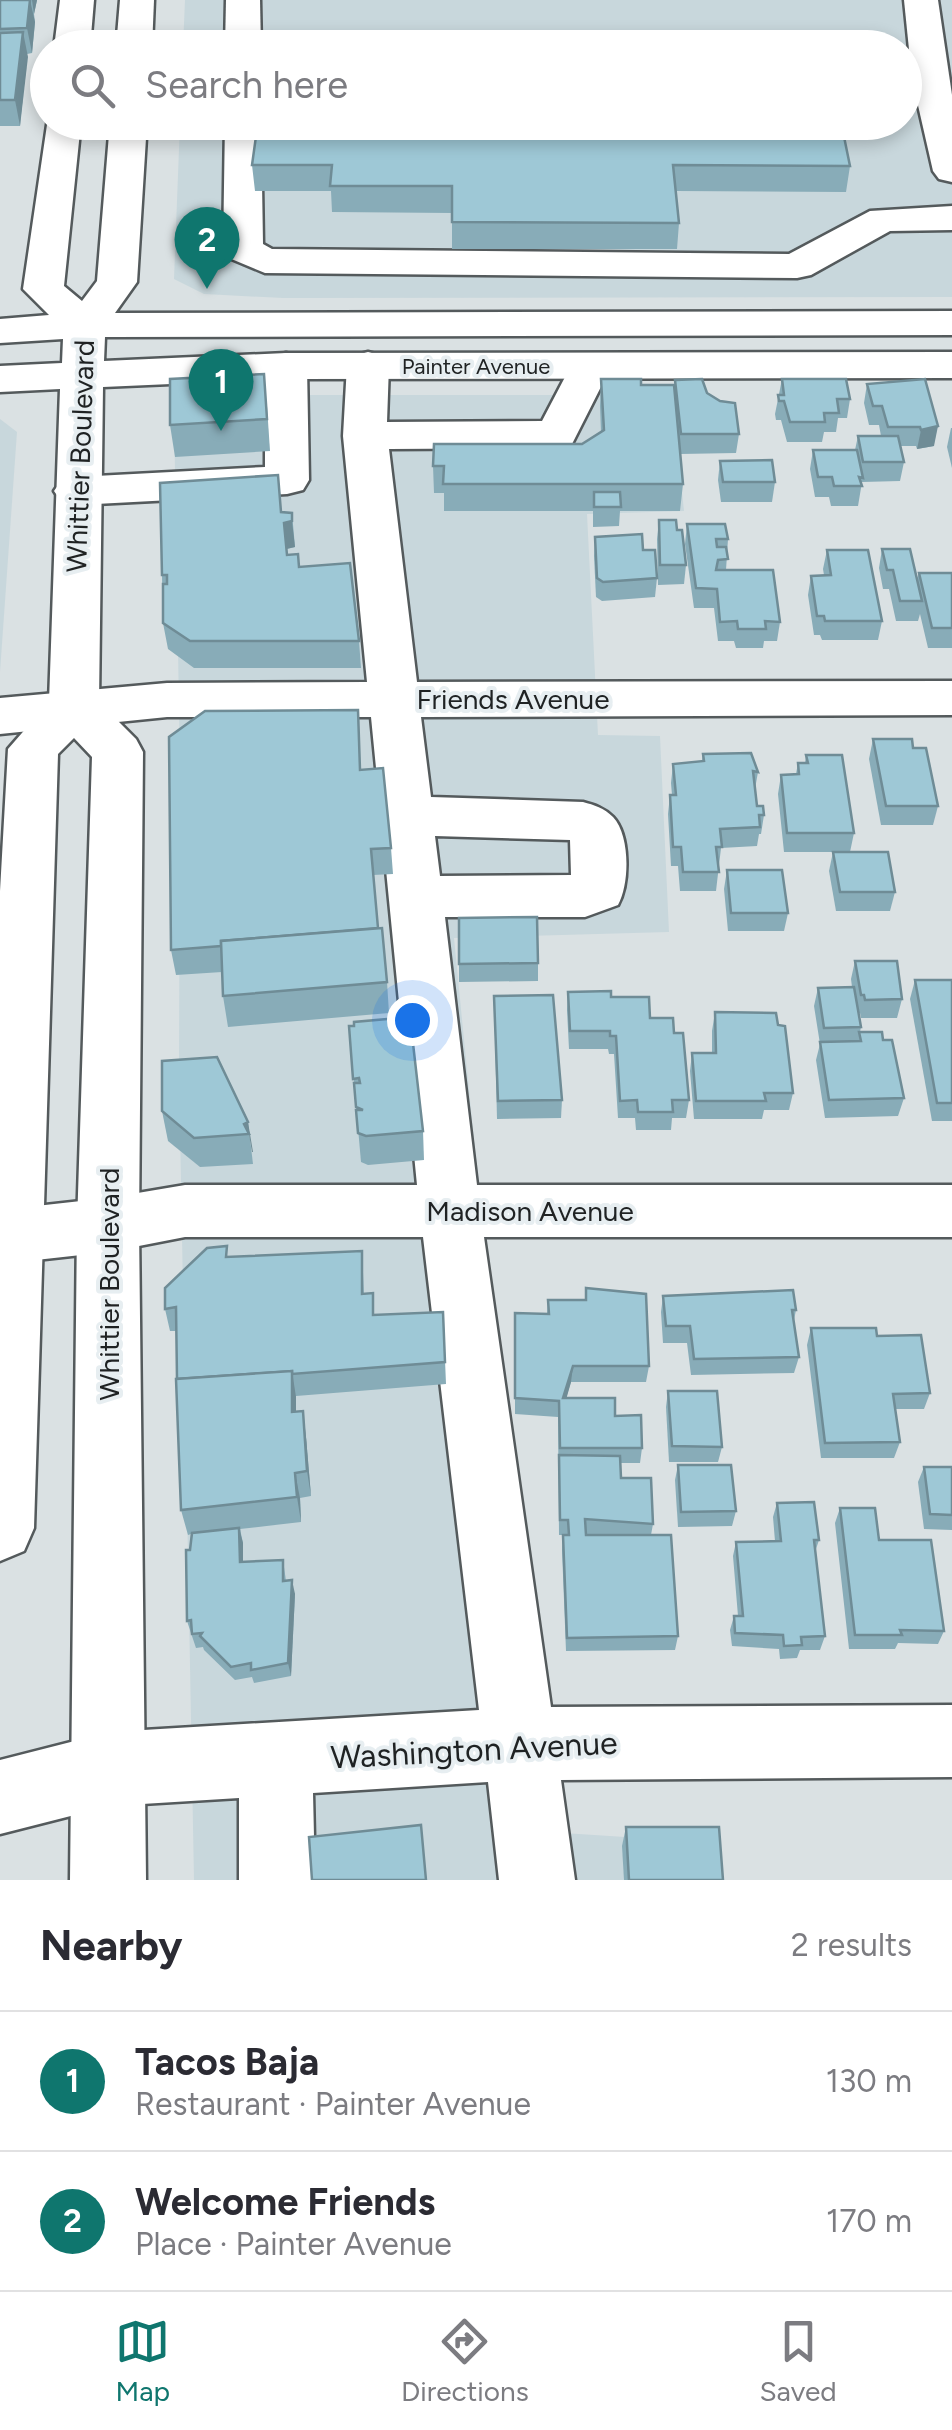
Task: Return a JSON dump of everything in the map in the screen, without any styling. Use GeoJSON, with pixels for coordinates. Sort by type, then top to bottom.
{"type":"FeatureCollection","features":[{"type":"Feature","properties":{"kind":"main road"},"geometry":{"type":"LineString","coordinates":[[74,30],[78,0]]}},
{"type":"Feature","properties":{"kind":"main road"},"geometry":{"type":"LineString","coordinates":[[136,30],[138,0]]}},
{"type":"Feature","properties":{"kind":"main road"},"geometry":{"type":"LineString","coordinates":[[244,0],[244,30]]}},
{"type":"Feature","properties":{"kind":"main road"},"geometry":{"type":"LineString","coordinates":[[919,30],[921,0]]}},
{"type":"Feature","properties":{"kind":"main road"},"geometry":{"type":"LineString","coordinates":[[922,84],[952,171]]}},
{"type":"Feature","properties":{"kind":"main road","name":"Whittier Boulevard"},"geometry":{"type":"LineString","coordinates":[[61,140],[43,288],[85,325]]}},
{"type":"Feature","properties":{"kind":"main road","name":"Whittier Boulevard"},"geometry":{"type":"LineString","coordinates":[[108,1880],[108,1225],[118,752],[74,707],[77,491],[85,325],[118,282],[128,140]]}},
{"type":"Feature","properties":{"kind":"main road"},"geometry":{"type":"LineString","coordinates":[[243,140],[243,250],[265,261],[797,266],[864,226],[884,219],[952,218]]}},
{"type":"Feature","properties":{"kind":"main road","name":"Painter Avenue"},"geometry":{"type":"LineString","coordinates":[[0,331],[85,325],[952,323]]}},
{"type":"Feature","properties":{"kind":"main road"},"geometry":{"type":"LineString","coordinates":[[368,365],[364,436],[450,1211],[537,1880]]}},
{"type":"Feature","properties":{"kind":"main road"},"geometry":{"type":"LineString","coordinates":[[77,491],[287,480],[286,366]]}},
{"type":"Feature","properties":{"kind":"main road","name":"Painter Avenue"},"geometry":{"type":"LineString","coordinates":[[0,379],[286,366],[952,366]]}},
{"type":"Feature","properties":{"kind":"main road"},"geometry":{"type":"LineString","coordinates":[[364,436],[558,434],[590,367]]}},
{"type":"Feature","properties":{"kind":"main road","name":"Friends Avenue"},"geometry":{"type":"LineString","coordinates":[[0,716],[166,700],[952,698]]}},
{"type":"Feature","properties":{"kind":"main road"},"geometry":{"type":"LineString","coordinates":[[0,1528],[12,965],[33,749],[74,707]]}},
{"type":"Feature","properties":{"kind":"main road"},"geometry":{"type":"LineString","coordinates":[[408,816],[583,821],[596,832],[599,890],[584,896],[417,897]]}},
{"type":"Feature","properties":{"kind":"main road","name":"Madison Avenue"},"geometry":{"type":"LineString","coordinates":[[6,1236],[108,1225],[185,1211],[952,1211]]}},
{"type":"Feature","properties":{"kind":"main road","name":"Washington Avenue"},"geometry":{"type":"LineString","coordinates":[[0,1797],[110,1770],[522,1744],[952,1741]]}},
{"type":"Feature","properties":{"kind":"main road"},"geometry":{"type":"LineString","coordinates":[[276,1760],[277,1880]]}},
{"type":"Feature","properties":{"kind":"shaded area"},"geometry":{"type":"Polygon","coordinates":[[[185,0],[952,0],[952,297],[283,298],[204,294],[174,279],[179,140],[922,140],[922,30],[184,30],[185,0]]]}},
{"type":"Feature","properties":{"kind":"shaded area"},"geometry":{"type":"Polygon","coordinates":[[[202,395],[672,395],[684,511],[587,514],[598,735],[660,736],[669,932],[454,938],[475,1151],[563,1833],[718,1843],[721,1880],[194,1880],[179,1075],[180,768],[174,412],[202,395]]]}},
{"type":"Feature","properties":{"kind":"shaded area"},"geometry":{"type":"Polygon","coordinates":[[[0,419],[17,432],[0,672],[0,419]]]}},
{"type":"Feature","properties":{"kind":"building"},"geometry":{"type":"Polygon","coordinates":[[[0,0],[30,0],[27,28],[0,29],[0,0]]]}},
{"type":"Feature","properties":{"kind":"building"},"geometry":{"type":"Polygon","coordinates":[[[23,32],[15,100],[0,100],[0,33],[23,32]]]}},
{"type":"Feature","properties":{"kind":"building"},"geometry":{"type":"Polygon","coordinates":[[[255,140],[845,140],[850,166],[673,165],[679,223],[452,222],[452,186],[330,186],[332,165],[252,165],[255,140]]]}},
{"type":"Feature","properties":{"kind":"building"},"geometry":{"type":"Polygon","coordinates":[[[264,374],[267,419],[170,425],[170,379],[264,374]]]}},
{"type":"Feature","properties":{"kind":"building"},"geometry":{"type":"Polygon","coordinates":[[[601,379],[641,379],[641,385],[674,385],[683,484],[443,484],[444,466],[433,466],[434,444],[582,444],[604,430],[601,379]]]}},
{"type":"Feature","properties":{"kind":"building"},"geometry":{"type":"Polygon","coordinates":[[[702,379],[707,393],[720,401],[735,403],[739,434],[681,434],[675,380],[702,379]]]}},
{"type":"Feature","properties":{"kind":"building"},"geometry":{"type":"Polygon","coordinates":[[[782,379],[846,379],[850,399],[837,399],[839,413],[824,413],[825,422],[790,422],[784,401],[779,401],[778,395],[784,395],[782,379]]]}},
{"type":"Feature","properties":{"kind":"building"},"geometry":{"type":"Polygon","coordinates":[[[925,379],[938,426],[921,430],[888,427],[882,406],[873,406],[867,384],[925,379]]]}},
{"type":"Feature","properties":{"kind":"building"},"geometry":{"type":"Polygon","coordinates":[[[858,436],[898,436],[904,462],[863,462],[858,436]]]}},
{"type":"Feature","properties":{"kind":"building"},"geometry":{"type":"Polygon","coordinates":[[[813,450],[857,450],[862,486],[834,486],[832,477],[818,477],[813,450]]]}},
{"type":"Feature","properties":{"kind":"building"},"geometry":{"type":"Polygon","coordinates":[[[772,460],[775,482],[723,482],[720,461],[772,460]]]}},
{"type":"Feature","properties":{"kind":"building"},"geometry":{"type":"Polygon","coordinates":[[[278,475],[281,512],[292,513],[292,521],[284,523],[287,555],[298,554],[299,567],[350,563],[359,641],[190,641],[163,623],[163,584],[167,584],[167,575],[162,575],[160,483],[278,475]]]}},
{"type":"Feature","properties":{"kind":"building"},"geometry":{"type":"Polygon","coordinates":[[[594,492],[620,492],[621,507],[594,507],[594,492]]]}},
{"type":"Feature","properties":{"kind":"building"},"geometry":{"type":"Polygon","coordinates":[[[659,520],[676,520],[677,530],[682,530],[686,565],[660,565],[659,520]]]}},
{"type":"Feature","properties":{"kind":"building"},"geometry":{"type":"Polygon","coordinates":[[[687,524],[725,524],[728,539],[716,539],[717,547],[726,547],[728,559],[718,560],[716,570],[773,570],[780,622],[765,621],[766,629],[738,629],[737,621],[720,622],[717,589],[696,588],[687,524]]]}},
{"type":"Feature","properties":{"kind":"building"},"geometry":{"type":"Polygon","coordinates":[[[642,534],[643,550],[655,550],[657,578],[603,582],[597,578],[595,537],[642,534]]]}},
{"type":"Feature","properties":{"kind":"building"},"geometry":{"type":"Polygon","coordinates":[[[882,549],[910,549],[922,601],[900,601],[893,570],[887,570],[882,549]]]}},
{"type":"Feature","properties":{"kind":"building"},"geometry":{"type":"Polygon","coordinates":[[[827,550],[868,550],[882,621],[825,621],[824,616],[817,616],[811,576],[831,575],[827,550]]]}},
{"type":"Feature","properties":{"kind":"building"},"geometry":{"type":"Polygon","coordinates":[[[919,573],[952,573],[952,628],[932,628],[919,573]]]}},
{"type":"Feature","properties":{"kind":"building"},"geometry":{"type":"Polygon","coordinates":[[[358,710],[360,770],[383,768],[391,848],[371,849],[378,928],[221,941],[221,946],[171,950],[169,737],[205,711],[358,710]]]}},
{"type":"Feature","properties":{"kind":"building"},"geometry":{"type":"Polygon","coordinates":[[[873,739],[912,739],[913,748],[926,748],[938,806],[886,806],[873,739]]]}},
{"type":"Feature","properties":{"kind":"building"},"geometry":{"type":"Polygon","coordinates":[[[751,753],[758,772],[753,771],[757,806],[763,806],[760,827],[720,829],[722,847],[716,847],[719,872],[683,872],[681,847],[673,847],[673,764],[704,761],[703,754],[751,753]]]}},
{"type":"Feature","properties":{"kind":"building"},"geometry":{"type":"Polygon","coordinates":[[[806,755],[842,755],[854,833],[787,833],[781,775],[799,774],[798,763],[808,763],[806,755]]]}},
{"type":"Feature","properties":{"kind":"building"},"geometry":{"type":"Polygon","coordinates":[[[833,852],[888,852],[895,892],[840,892],[833,852]]]}},
{"type":"Feature","properties":{"kind":"building"},"geometry":{"type":"Polygon","coordinates":[[[727,870],[782,870],[788,913],[731,913],[727,870]]]}},
{"type":"Feature","properties":{"kind":"building"},"geometry":{"type":"Polygon","coordinates":[[[537,917],[538,963],[459,964],[459,918],[537,917]]]}},
{"type":"Feature","properties":{"kind":"building"},"geometry":{"type":"Polygon","coordinates":[[[382,928],[387,982],[223,996],[221,941],[382,928]]]}},
{"type":"Feature","properties":{"kind":"building"},"geometry":{"type":"Polygon","coordinates":[[[855,961],[897,961],[902,999],[865,1000],[855,961]]]}},
{"type":"Feature","properties":{"kind":"building"},"geometry":{"type":"Polygon","coordinates":[[[915,980],[952,980],[952,1103],[937,1103],[915,980]]]}},
{"type":"Feature","properties":{"kind":"building"},"geometry":{"type":"Polygon","coordinates":[[[854,987],[861,1027],[824,1028],[818,988],[854,987]]]}},
{"type":"Feature","properties":{"kind":"building"},"geometry":{"type":"Polygon","coordinates":[[[611,991],[611,997],[649,997],[650,1018],[673,1018],[674,1033],[683,1033],[689,1100],[672,1100],[673,1112],[638,1112],[637,1100],[620,1101],[616,1036],[610,1036],[610,1031],[570,1031],[568,992],[611,991]]]}},
{"type":"Feature","properties":{"kind":"building"},"geometry":{"type":"Polygon","coordinates":[[[553,995],[562,1100],[498,1101],[494,996],[553,995]]]}},
{"type":"Feature","properties":{"kind":"building"},"geometry":{"type":"Polygon","coordinates":[[[715,1012],[776,1013],[778,1025],[785,1026],[793,1093],[764,1093],[766,1101],[696,1101],[692,1053],[716,1053],[715,1012]]]}},
{"type":"Feature","properties":{"kind":"building"},"geometry":{"type":"Polygon","coordinates":[[[410,1017],[423,1131],[366,1136],[358,1133],[356,1110],[363,1110],[356,1107],[354,1083],[360,1083],[359,1078],[353,1079],[349,1026],[354,1026],[354,1022],[410,1017]]]}},
{"type":"Feature","properties":{"kind":"building"},"geometry":{"type":"Polygon","coordinates":[[[859,1032],[882,1032],[883,1040],[892,1040],[904,1098],[829,1100],[820,1042],[861,1041],[859,1032]]]}},
{"type":"Feature","properties":{"kind":"building"},"geometry":{"type":"Polygon","coordinates":[[[217,1057],[248,1122],[244,1124],[249,1134],[194,1138],[162,1111],[162,1061],[217,1057]]]}},
{"type":"Feature","properties":{"kind":"building"},"geometry":{"type":"Polygon","coordinates":[[[227,1246],[226,1257],[362,1251],[362,1294],[373,1293],[373,1315],[443,1312],[445,1362],[177,1379],[176,1307],[165,1309],[165,1288],[207,1248],[227,1246]]]}},
{"type":"Feature","properties":{"kind":"building"},"geometry":{"type":"Polygon","coordinates":[[[586,1288],[646,1294],[649,1366],[573,1366],[563,1398],[615,1398],[615,1416],[641,1415],[642,1448],[560,1448],[559,1401],[515,1398],[515,1313],[549,1314],[548,1300],[586,1300],[586,1288]]]}},
{"type":"Feature","properties":{"kind":"building"},"geometry":{"type":"Polygon","coordinates":[[[793,1290],[799,1357],[694,1359],[690,1326],[666,1326],[663,1296],[793,1290]]]}},
{"type":"Feature","properties":{"kind":"building"},"geometry":{"type":"Polygon","coordinates":[[[811,1328],[876,1328],[877,1336],[921,1335],[930,1393],[893,1394],[900,1442],[825,1443],[811,1328]]]}},
{"type":"Feature","properties":{"kind":"building"},"geometry":{"type":"Polygon","coordinates":[[[292,1371],[292,1412],[303,1411],[307,1471],[295,1473],[297,1497],[181,1510],[176,1379],[292,1371]]]}},
{"type":"Feature","properties":{"kind":"building"},"geometry":{"type":"Polygon","coordinates":[[[668,1391],[717,1391],[722,1447],[672,1446],[668,1391]]]}},
{"type":"Feature","properties":{"kind":"building"},"geometry":{"type":"Polygon","coordinates":[[[559,1455],[620,1456],[621,1478],[651,1478],[653,1524],[585,1519],[586,1535],[671,1535],[678,1636],[567,1638],[563,1535],[569,1535],[568,1520],[560,1520],[559,1455]]]}},
{"type":"Feature","properties":{"kind":"building"},"geometry":{"type":"Polygon","coordinates":[[[678,1465],[731,1465],[736,1511],[681,1512],[678,1465]]]}},
{"type":"Feature","properties":{"kind":"building"},"geometry":{"type":"Polygon","coordinates":[[[924,1467],[952,1467],[952,1515],[930,1514],[924,1467]]]}},
{"type":"Feature","properties":{"kind":"building"},"geometry":{"type":"Polygon","coordinates":[[[814,1502],[819,1540],[814,1540],[825,1636],[801,1637],[802,1645],[784,1646],[783,1635],[735,1633],[734,1616],[743,1616],[736,1542],[781,1541],[777,1503],[814,1502]]]}},
{"type":"Feature","properties":{"kind":"building"},"geometry":{"type":"Polygon","coordinates":[[[840,1508],[875,1508],[879,1540],[931,1540],[944,1631],[855,1635],[840,1508]]]}},
{"type":"Feature","properties":{"kind":"building"},"geometry":{"type":"Polygon","coordinates":[[[239,1528],[240,1562],[283,1560],[283,1581],[292,1580],[288,1663],[251,1670],[251,1663],[231,1667],[200,1636],[202,1633],[192,1634],[191,1620],[187,1621],[186,1550],[190,1550],[192,1533],[239,1528]]]}},
{"type":"Feature","properties":{"kind":"building"},"geometry":{"type":"Polygon","coordinates":[[[421,1825],[426,1880],[312,1880],[309,1837],[421,1825]]]}},
{"type":"Feature","properties":{"kind":"building"},"geometry":{"type":"Polygon","coordinates":[[[626,1827],[719,1827],[723,1880],[629,1880],[626,1827]]]}},
{"type":"Feature","properties":{"kind":"place","name":"Welcome Friends"},"geometry":{"type":"Point","coordinates":[207,289]}},
{"type":"Feature","properties":{"kind":"place","name":"Tacos Baja"},"geometry":{"type":"Point","coordinates":[221,431]}}]}
